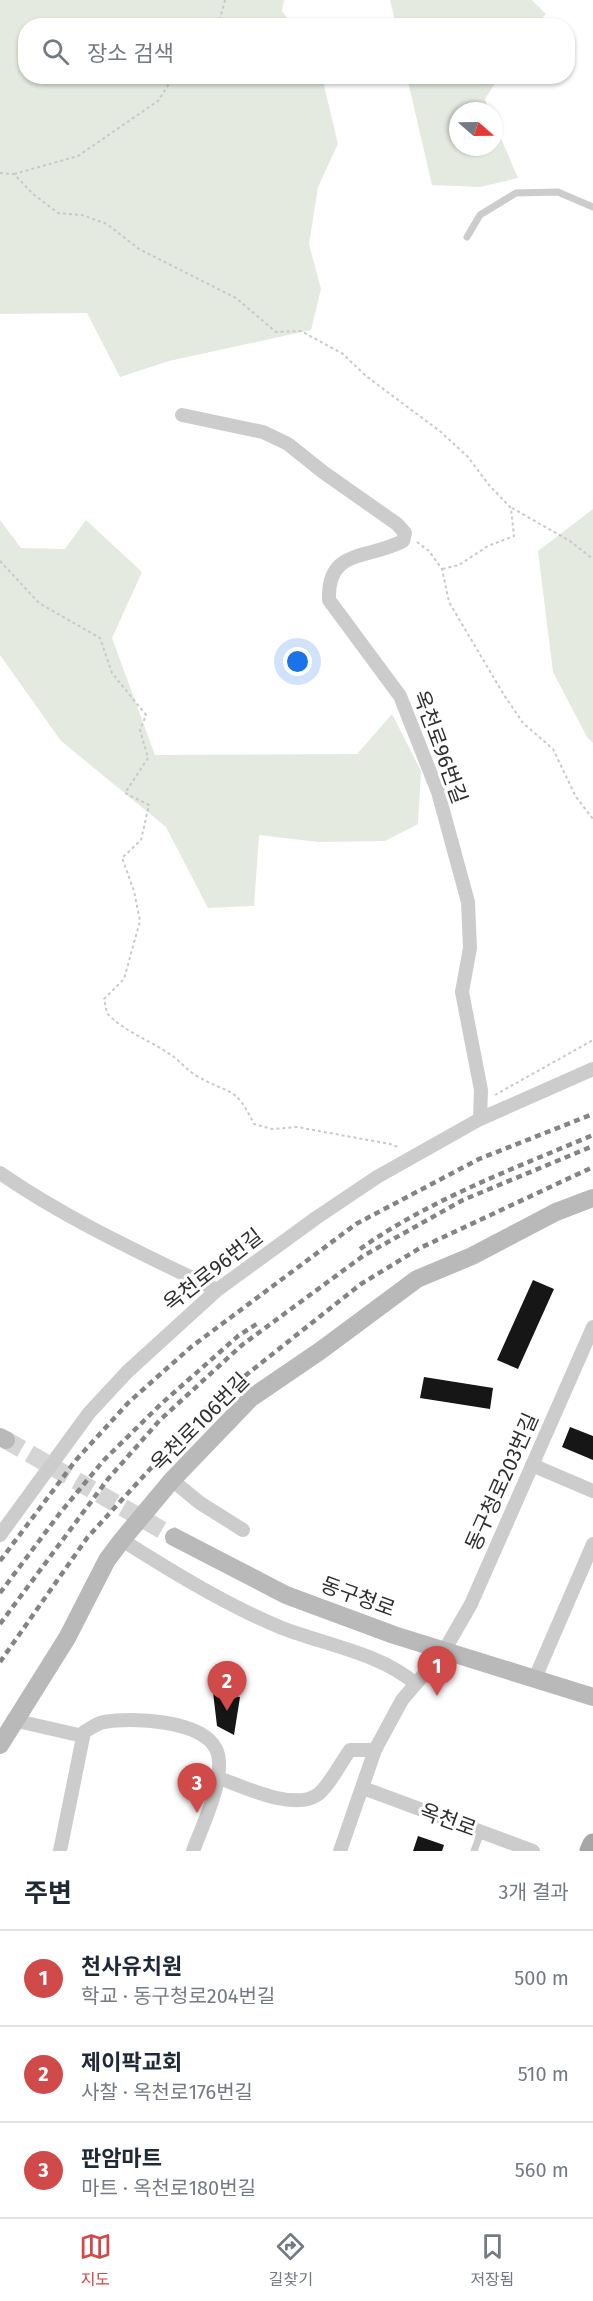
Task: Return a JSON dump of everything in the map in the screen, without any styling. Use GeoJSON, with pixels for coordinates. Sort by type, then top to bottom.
{"type":"FeatureCollection","features":[{"type":"Feature","properties":{"kind":"main road"},"geometry":{"type":"LineString","coordinates":[[590,1851],[593,1844]]}},
{"type":"Feature","properties":{"kind":"street"},"geometry":{"type":"LineString","coordinates":[[182,415],[263,432],[288,444],[323,472],[397,524],[405,533]]}},
{"type":"Feature","properties":{"kind":"street","name":"옥천로96번길"},"geometry":{"type":"LineString","coordinates":[[405,533],[403,541],[347,560],[332,571],[328,582],[329,600],[400,696],[438,792],[468,902],[470,948],[462,992],[481,1090],[483,1118]]}},
{"type":"Feature","properties":{"kind":"street","name":"옥천로96번길"},"geometry":{"type":"LineString","coordinates":[[0,1535],[89,1413],[174,1326],[217,1290],[316,1218],[416,1155],[483,1118],[593,1070]]}},
{"type":"Feature","properties":{"kind":"street"},"geometry":{"type":"LineString","coordinates":[[0,1173],[41,1201],[80,1223],[217,1290]]}},
{"type":"Feature","properties":{"kind":"street","name":"옥천로106번길"},"geometry":{"type":"LineString","coordinates":[[0,1745],[13,1720],[67,1638],[107,1560],[172,1480],[251,1398],[320,1352],[417,1279],[472,1256],[556,1212],[593,1198]]}},
{"type":"Feature","properties":{"kind":"street","name":"동구청로203번길"},"geometry":{"type":"LineString","coordinates":[[340,1851],[375,1750],[402,1700],[444,1651],[471,1604],[593,1327]]}},
{"type":"Feature","properties":{"kind":"street"},"geometry":{"type":"LineString","coordinates":[[532,1465],[593,1491]]}},
{"type":"Feature","properties":{"kind":"street"},"geometry":{"type":"LineString","coordinates":[[172,1480],[200,1503],[243,1530]]}},
{"type":"Feature","properties":{"kind":"street"},"geometry":{"type":"LineString","coordinates":[[0,1516],[19,1509]]}},
{"type":"Feature","properties":{"kind":"street"},"geometry":{"type":"LineString","coordinates":[[0,1523],[0,1535]]}},
{"type":"Feature","properties":{"kind":"street","name":"동구청로"},"geometry":{"type":"LineString","coordinates":[[174,1537],[286,1594],[444,1651],[593,1697]]}},
{"type":"Feature","properties":{"kind":"street"},"geometry":{"type":"LineString","coordinates":[[122,1540],[156,1562],[280,1627],[399,1670],[416,1684]]}},
{"type":"Feature","properties":{"kind":"street"},"geometry":{"type":"LineString","coordinates":[[535,1678],[593,1544]]}},
{"type":"Feature","properties":{"kind":"street"},"geometry":{"type":"LineString","coordinates":[[13,1720],[83,1736]]}},
{"type":"Feature","properties":{"kind":"street"},"geometry":{"type":"LineString","coordinates":[[60,1851],[84,1732],[103,1722],[169,1723],[200,1732],[216,1749],[219,1778],[194,1851]]}},
{"type":"Feature","properties":{"kind":"street"},"geometry":{"type":"LineString","coordinates":[[219,1778],[267,1795],[301,1802],[319,1795],[350,1750],[375,1750]]}},
{"type":"Feature","properties":{"kind":"street","name":"옥천로"},"geometry":{"type":"LineString","coordinates":[[363,1788],[533,1851]]}},
{"type":"Feature","properties":{"kind":"lane"},"geometry":{"type":"LineString","coordinates":[[467,237],[480,215],[516,193],[558,192],[593,207]]}},
{"type":"Feature","properties":{"kind":"lane"},"geometry":{"type":"LineString","coordinates":[[474,1851],[481,1832]]}},
{"type":"Feature","properties":{"kind":"path"},"geometry":{"type":"LineString","coordinates":[[221,18],[225,0]]}},
{"type":"Feature","properties":{"kind":"path"},"geometry":{"type":"LineString","coordinates":[[0,173],[14,174],[78,156],[158,101],[169,84]]}},
{"type":"Feature","properties":{"kind":"path"},"geometry":{"type":"LineString","coordinates":[[14,174],[33,194],[58,213],[82,215],[107,224],[139,249],[236,298],[276,332],[301,331],[343,354],[366,376],[447,438],[468,457],[489,485],[511,508],[570,542],[593,559]]}},
{"type":"Feature","properties":{"kind":"path"},"geometry":{"type":"LineString","coordinates":[[442,568],[459,565],[488,546],[514,536],[511,508]]}},
{"type":"Feature","properties":{"kind":"path"},"geometry":{"type":"LineString","coordinates":[[405,533],[429,551],[442,568],[448,602],[523,723],[553,749],[576,797],[593,819]]}},
{"type":"Feature","properties":{"kind":"path"},"geometry":{"type":"LineString","coordinates":[[0,561],[39,603],[100,638],[112,672],[146,715],[140,730],[148,758],[125,793],[149,805],[141,840],[122,858],[134,891],[140,921],[123,979],[104,999],[107,1012],[142,1040],[169,1053],[196,1076],[229,1089],[245,1105],[254,1124],[272,1130],[297,1127],[390,1144],[416,1155]]}},
{"type":"Feature","properties":{"kind":"path"},"geometry":{"type":"LineString","coordinates":[[483,1118],[491,1098],[593,1040]]}},
{"type":"Feature","properties":{"kind":"shaded area"},"geometry":{"type":"Polygon","coordinates":[[[0,0],[284,0],[282,11],[287,18],[18,18],[18,84],[324,84],[338,144],[318,187],[309,244],[321,289],[311,330],[169,361],[120,377],[87,313],[0,314],[0,0]]]}},
{"type":"Feature","properties":{"kind":"shaded area"},"geometry":{"type":"Polygon","coordinates":[[[390,0],[532,0],[546,14],[542,18],[394,18],[390,0]]]}},
{"type":"Feature","properties":{"kind":"shaded area"},"geometry":{"type":"Polygon","coordinates":[[[409,84],[495,84],[485,99],[486,102],[449,102],[449,156],[503,156],[503,143],[518,178],[480,187],[432,185],[409,84]]]}},
{"type":"Feature","properties":{"kind":"shaded area"},"geometry":{"type":"Polygon","coordinates":[[[593,509],[593,743],[587,737],[553,672],[538,551],[593,509]]]}},
{"type":"Feature","properties":{"kind":"shaded area"},"geometry":{"type":"Polygon","coordinates":[[[0,520],[21,548],[65,549],[86,520],[142,572],[112,638],[155,755],[357,754],[392,714],[421,771],[418,824],[385,841],[318,842],[259,835],[254,906],[208,908],[166,827],[61,741],[0,655],[0,520]]]}},
{"type":"Feature","properties":{"kind":"building"},"geometry":{"type":"Polygon","coordinates":[[[533,1280],[554,1289],[518,1369],[497,1360],[533,1280]]]}},
{"type":"Feature","properties":{"kind":"building"},"geometry":{"type":"Polygon","coordinates":[[[424,1377],[493,1388],[490,1409],[420,1398],[424,1377]]]}},
{"type":"Feature","properties":{"kind":"building"},"geometry":{"type":"Polygon","coordinates":[[[570,1427],[593,1436],[593,1460],[562,1447],[570,1427]]]}},
{"type":"Feature","properties":{"kind":"building"},"geometry":{"type":"Polygon","coordinates":[[[213,1692],[240,1697],[234,1735],[217,1726],[213,1692]]]}},
{"type":"Feature","properties":{"kind":"building"},"geometry":{"type":"Polygon","coordinates":[[[418,1836],[444,1845],[442,1851],[413,1851],[418,1836]]]}},
{"type":"Feature","properties":{"kind":"tunnel"},"geometry":{"type":"LineString","coordinates":[[6,1440],[174,1537]]}},
{"type":"Feature","properties":{"kind":"railway"},"geometry":{"type":"LineString","coordinates":[[0,1561],[76,1460],[129,1402],[191,1347],[356,1224],[479,1159],[593,1114]]}},
{"type":"Feature","properties":{"kind":"railway"},"geometry":{"type":"LineString","coordinates":[[360,1249],[387,1231],[444,1200],[593,1135]]}},
{"type":"Feature","properties":{"kind":"railway"},"geometry":{"type":"LineString","coordinates":[[0,1624],[108,1479],[160,1420],[242,1345],[363,1256],[463,1200],[593,1146]]}},
{"type":"Feature","properties":{"kind":"railway"},"geometry":{"type":"LineString","coordinates":[[0,1662],[87,1538],[204,1410],[361,1284],[420,1248],[593,1167]]}},
{"type":"Feature","properties":{"kind":"railway"},"geometry":{"type":"LineString","coordinates":[[0,1593],[60,1513],[104,1460],[161,1404],[238,1336],[258,1323]]}},
{"type":"Feature","properties":{"kind":"place","name":"천사유치원"},"geometry":{"type":"Point","coordinates":[437,1696]}},
{"type":"Feature","properties":{"kind":"place","name":"제이팍교회"},"geometry":{"type":"Point","coordinates":[227,1711]}},
{"type":"Feature","properties":{"kind":"place","name":"판암마트"},"geometry":{"type":"Point","coordinates":[197,1813]}}]}
